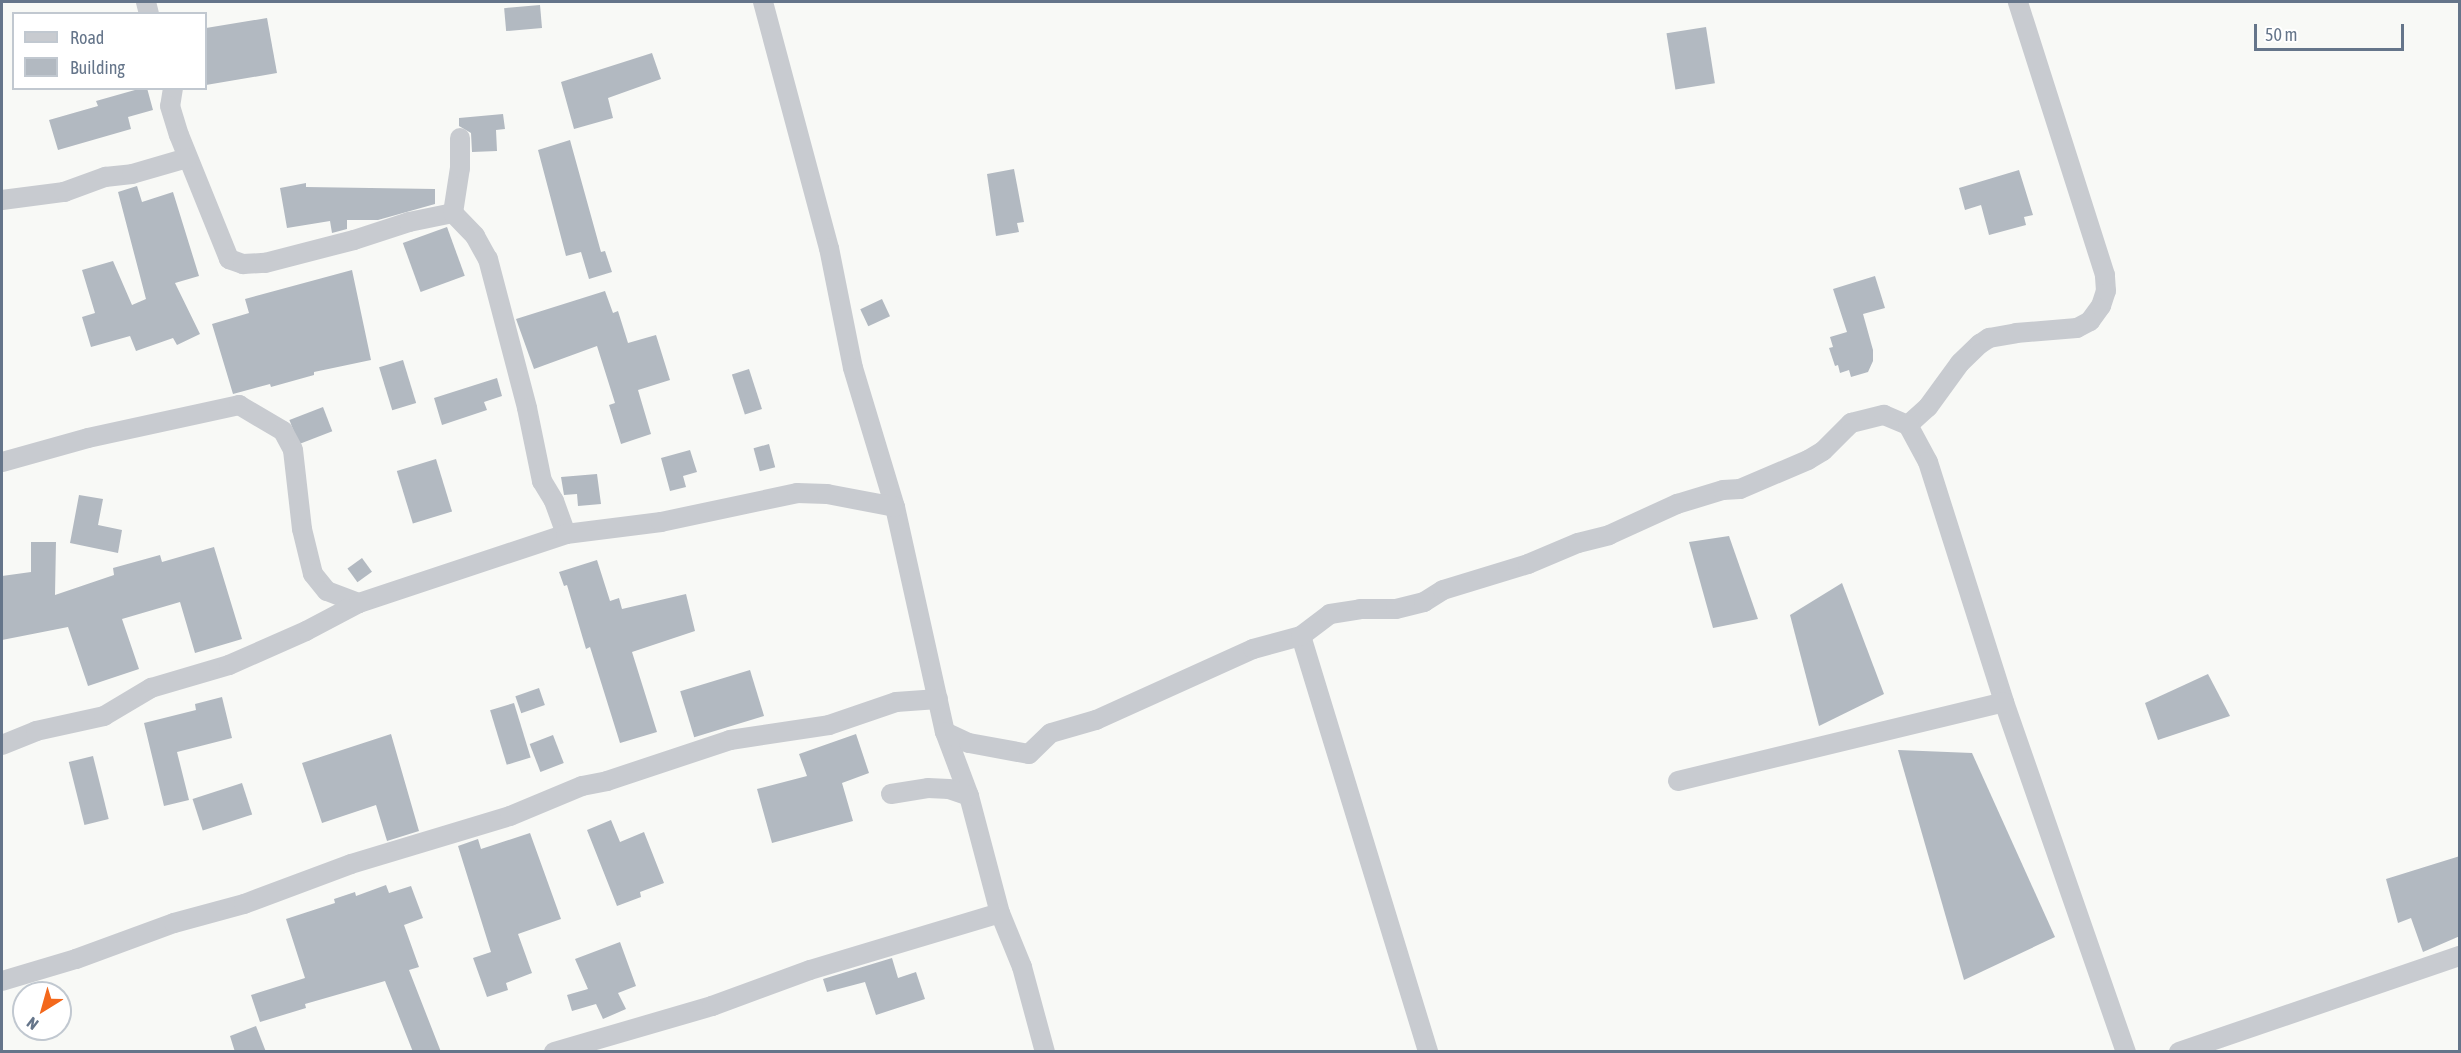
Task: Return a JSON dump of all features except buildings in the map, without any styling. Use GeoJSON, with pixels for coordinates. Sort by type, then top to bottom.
{"type":"FeatureCollection","features":[{"type":"Feature","properties":{"kind":"street"},"geometry":{"type":"LineString","coordinates":[[764,2],[829,248],[853,369],[895,507],[945,732],[969,796],[999,913],[1022,967],[1045,1052]]}},
{"type":"Feature","properties":{"kind":"street"},"geometry":{"type":"LineString","coordinates":[[1908,425],[1928,407],[1960,363],[1980,344],[1989,338],[2016,333],[2077,328],[2090,321],[2101,306],[2106,291],[2105,275],[2018,2]]}},
{"type":"Feature","properties":{"kind":"street"},"geometry":{"type":"LineString","coordinates":[[173,90],[170,106],[187,158],[229,259],[243,264],[265,263],[301,255],[409,222],[453,213]]}},
{"type":"Feature","properties":{"kind":"street"},"geometry":{"type":"LineString","coordinates":[[453,213],[460,168],[460,138]]}},
{"type":"Feature","properties":{"kind":"street"},"geometry":{"type":"LineString","coordinates":[[2,200],[64,192],[105,177],[132,174],[187,158]]}},
{"type":"Feature","properties":{"kind":"street"},"geometry":{"type":"LineString","coordinates":[[453,213],[475,236],[488,259],[527,408],[542,481],[554,501],[566,534]]}},
{"type":"Feature","properties":{"kind":"street"},"geometry":{"type":"LineString","coordinates":[[2,462],[88,438],[239,405],[283,431],[293,450],[302,530],[313,574],[327,591],[359,603]]}},
{"type":"Feature","properties":{"kind":"street"},"geometry":{"type":"LineString","coordinates":[[945,732],[969,743],[1002,751],[1029,754],[1051,733],[1096,720],[1253,649],[1301,636],[1330,614],[1360,609],[1396,609],[1424,602],[1443,590],[1528,564],[1578,543],[1609,535],[1677,504],[1723,490],[1740,489],[1816,456],[1851,423],[1884,415],[1908,425],[1928,462],[2004,702],[2126,1052]]}},
{"type":"Feature","properties":{"kind":"street"},"geometry":{"type":"LineString","coordinates":[[2,745],[36,731],[104,716],[151,688],[229,665],[306,631],[359,603],[566,534],[661,522],[797,493],[827,494],[895,507]]}},
{"type":"Feature","properties":{"kind":"street"},"geometry":{"type":"LineString","coordinates":[[1301,636],[1428,1052]]}},
{"type":"Feature","properties":{"kind":"street"},"geometry":{"type":"LineString","coordinates":[[2,981],[76,959],[174,923],[244,904],[351,864],[510,816],[582,786],[608,781],[730,740],[829,725],[896,702],[938,699]]}},
{"type":"Feature","properties":{"kind":"street"},"geometry":{"type":"LineString","coordinates":[[1678,781],[2004,702]]}},
{"type":"Feature","properties":{"kind":"street"},"geometry":{"type":"LineString","coordinates":[[891,794],[927,788],[949,789],[969,796]]}},
{"type":"Feature","properties":{"kind":"street"},"geometry":{"type":"LineString","coordinates":[[554,1052],[702,1009],[810,970],[999,913]]}},
{"type":"Feature","properties":{"kind":"street"},"geometry":{"type":"LineString","coordinates":[[2179,1052],[2460,956]]}}]}
